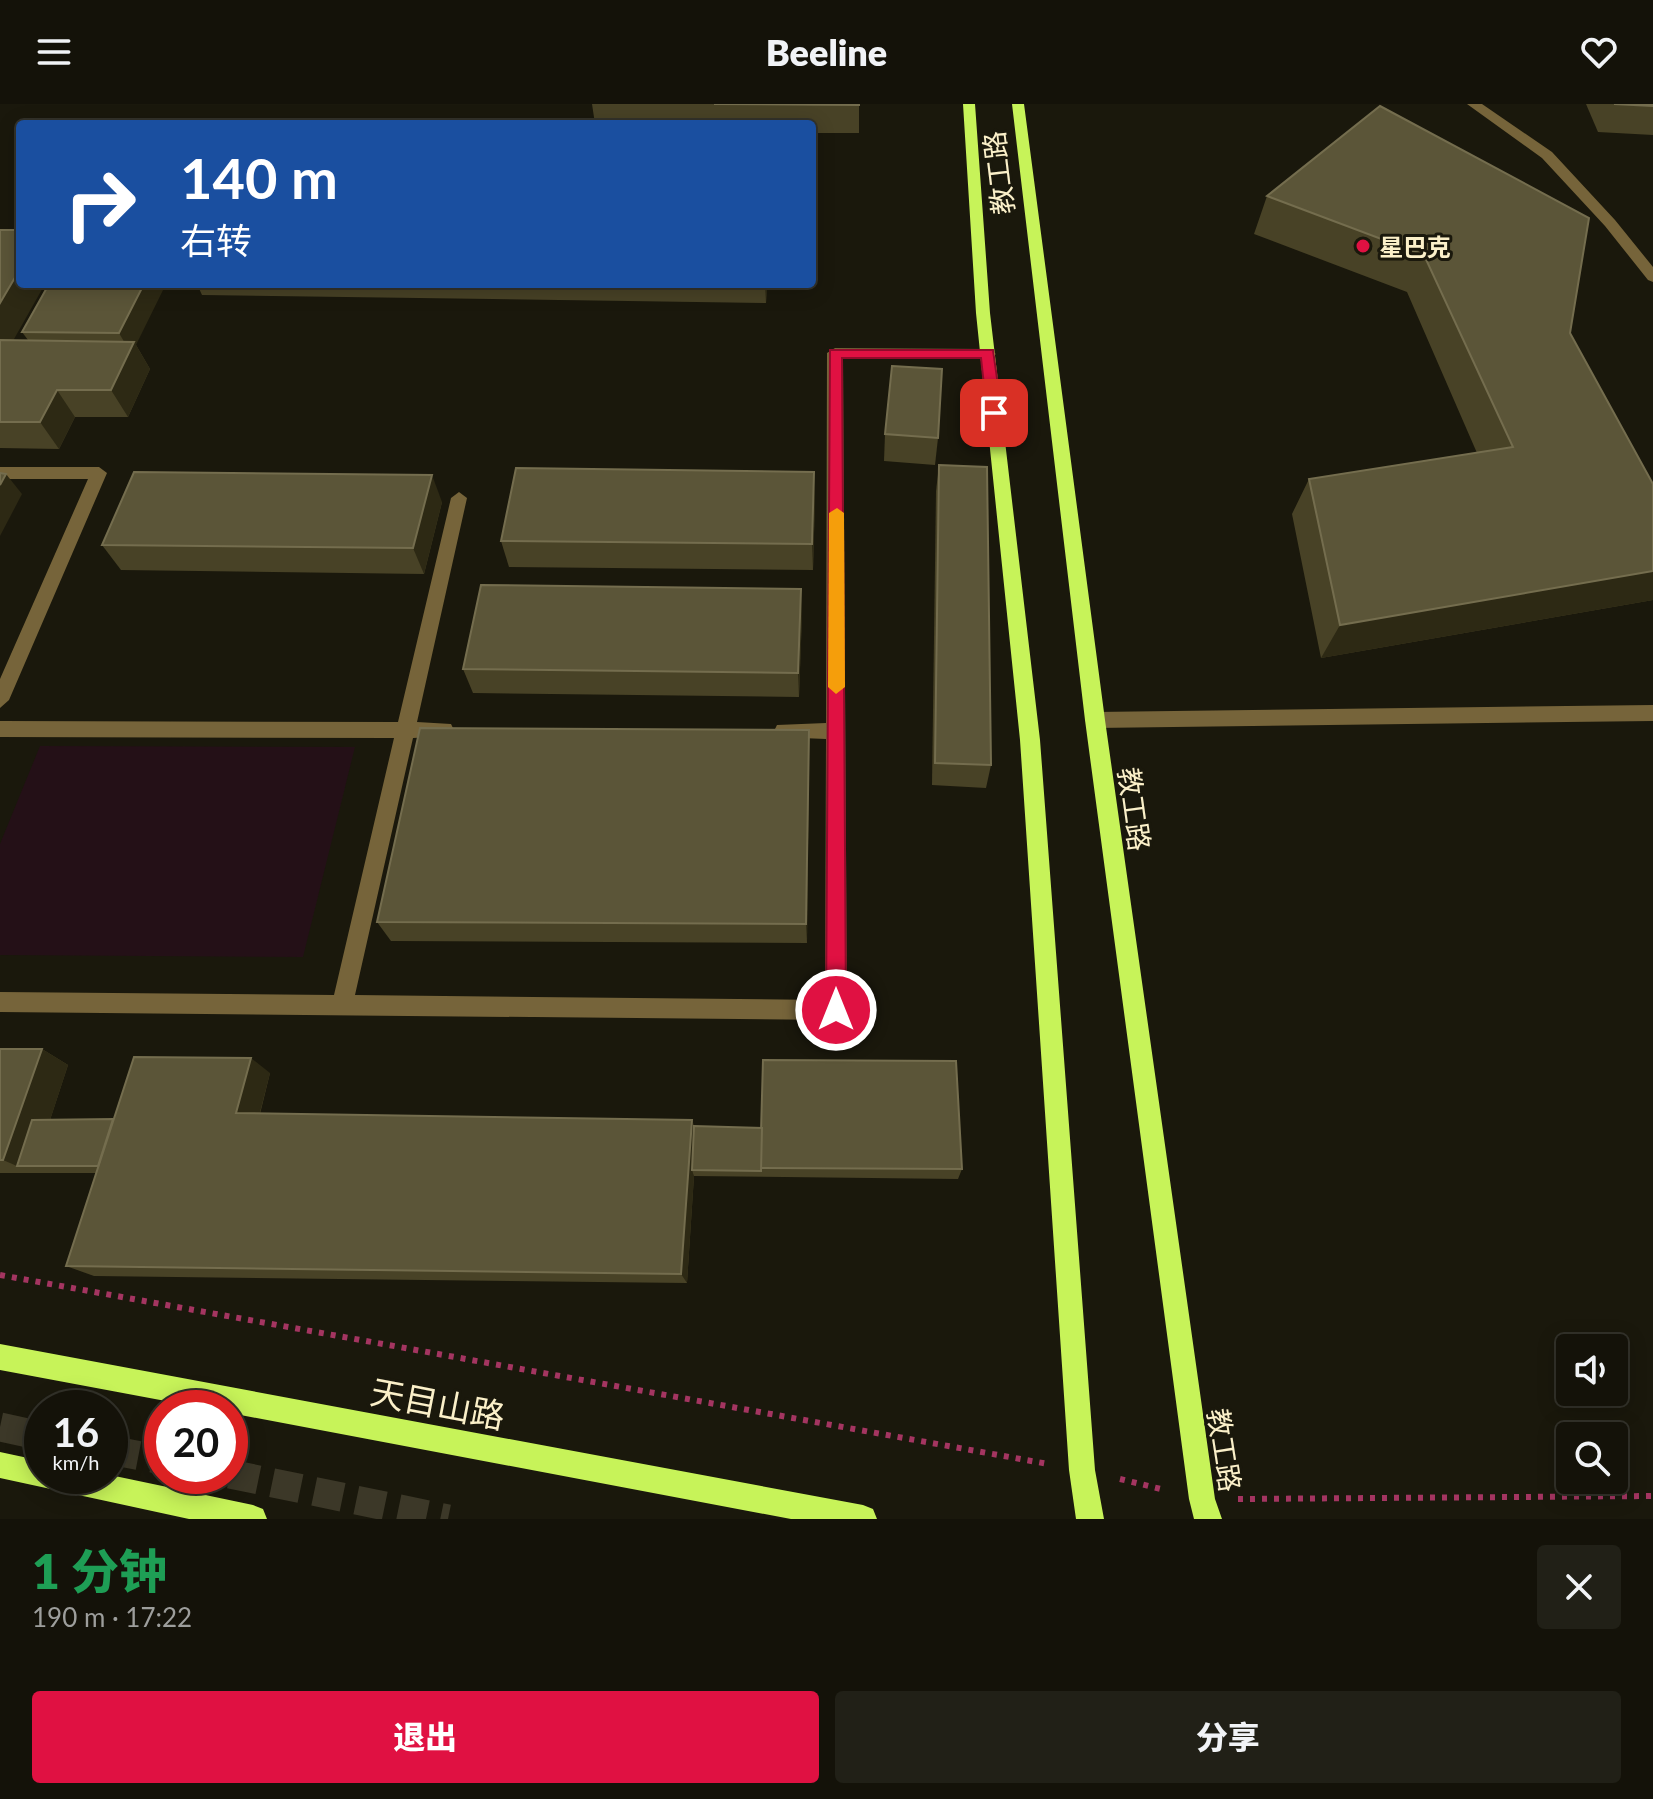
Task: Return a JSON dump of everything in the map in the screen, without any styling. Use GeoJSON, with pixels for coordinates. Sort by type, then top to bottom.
{"type":"FeatureCollection","features":[{"type":"Feature","properties":{"kind":"main road","name":"教工路"},"geometry":{"type":"LineString","coordinates":[[969,104],[988,354],[1030,740],[1082,1470],[1090,1519]]}},
{"type":"Feature","properties":{"kind":"main road","name":"教工路"},"geometry":{"type":"LineString","coordinates":[[1018,104],[1095,720],[1202,1499],[1208,1519]]}},
{"type":"Feature","properties":{"kind":"main road","name":"天目山路"},"geometry":{"type":"LineString","coordinates":[[0,1357],[863,1519]]}},
{"type":"Feature","properties":{"kind":"main road"},"geometry":{"type":"LineString","coordinates":[[0,1465],[24,1470]]}},
{"type":"Feature","properties":{"kind":"main road"},"geometry":{"type":"LineString","coordinates":[[128,1493],[253,1519]]}},
{"type":"Feature","properties":{"kind":"lane"},"geometry":{"type":"LineString","coordinates":[[1473,104],[1547,155],[1610,223],[1653,277]]}},
{"type":"Feature","properties":{"kind":"lane"},"geometry":{"type":"LineString","coordinates":[[0,1002],[836,1010],[835,353],[988,354]]}},
{"type":"Feature","properties":{"kind":"lane"},"geometry":{"type":"LineString","coordinates":[[0,473],[99,473],[0,700]]}},
{"type":"Feature","properties":{"kind":"lane"},"geometry":{"type":"LineString","coordinates":[[342,1006],[459,498]]}},
{"type":"Feature","properties":{"kind":"lane"},"geometry":{"type":"LineString","coordinates":[[1095,720],[1653,713]]}},
{"type":"Feature","properties":{"kind":"lane"},"geometry":{"type":"LineString","coordinates":[[0,729],[469,730]]}},
{"type":"Feature","properties":{"kind":"lane"},"geometry":{"type":"LineString","coordinates":[[756,731],[836,731]]}},
{"type":"Feature","properties":{"kind":"path"},"geometry":{"type":"LineString","coordinates":[[0,1275],[1082,1470],[1202,1499],[1653,1496]]}},
{"type":"Feature","properties":{"kind":"shaded area"},"geometry":{"type":"Polygon","coordinates":[[[40,746],[355,747],[303,957],[0,955],[0,844],[40,746]]]}},
{"type":"Feature","properties":{"kind":"building"},"geometry":{"type":"Polygon","coordinates":[[[714,104],[859,104],[859,105],[714,104]]]}},
{"type":"Feature","properties":{"kind":"building"},"geometry":{"type":"Polygon","coordinates":[[[1380,106],[1589,218],[1570,333],[1653,484],[1653,571],[1340,625],[1309,479],[1513,447],[1424,255],[1267,196],[1380,106]]]}},
{"type":"Feature","properties":{"kind":"building"},"geometry":{"type":"Polygon","coordinates":[[[0,230],[16,230],[16,276],[0,303],[0,230]]]}},
{"type":"Feature","properties":{"kind":"building"},"geometry":{"type":"Polygon","coordinates":[[[47,288],[142,288],[119,333],[22,332],[47,288]]]}},
{"type":"Feature","properties":{"kind":"building"},"geometry":{"type":"Polygon","coordinates":[[[0,340],[134,342],[111,390],[57,390],[40,422],[0,422],[0,340]]]}},
{"type":"Feature","properties":{"kind":"building"},"geometry":{"type":"Polygon","coordinates":[[[892,366],[942,369],[938,438],[885,434],[892,366]]]}},
{"type":"Feature","properties":{"kind":"building"},"geometry":{"type":"Polygon","coordinates":[[[939,465],[987,467],[991,765],[935,763],[939,465]]]}},
{"type":"Feature","properties":{"kind":"building"},"geometry":{"type":"Polygon","coordinates":[[[516,468],[814,472],[812,544],[501,541],[516,468]]]}},
{"type":"Feature","properties":{"kind":"building"},"geometry":{"type":"Polygon","coordinates":[[[134,472],[432,475],[413,548],[102,545],[134,472]]]}},
{"type":"Feature","properties":{"kind":"building"},"geometry":{"type":"Polygon","coordinates":[[[481,585],[801,589],[798,673],[463,669],[481,585]]]}},
{"type":"Feature","properties":{"kind":"building"},"geometry":{"type":"Polygon","coordinates":[[[420,728],[809,730],[806,924],[377,922],[420,728]]]}},
{"type":"Feature","properties":{"kind":"building"},"geometry":{"type":"Polygon","coordinates":[[[0,1049],[42,1049],[3,1160],[0,1160],[0,1049]]]}},
{"type":"Feature","properties":{"kind":"building"},"geometry":{"type":"Polygon","coordinates":[[[134,1057],[251,1058],[236,1113],[692,1120],[681,1274],[66,1266],[134,1057]]]}},
{"type":"Feature","properties":{"kind":"building"},"geometry":{"type":"Polygon","coordinates":[[[763,1060],[956,1061],[962,1169],[760,1168],[763,1060]]]}},
{"type":"Feature","properties":{"kind":"building"},"geometry":{"type":"Polygon","coordinates":[[[113,1119],[98,1166],[17,1166],[32,1120],[113,1119]]]}},
{"type":"Feature","properties":{"kind":"building"},"geometry":{"type":"Polygon","coordinates":[[[694,1126],[762,1128],[761,1171],[692,1170],[694,1126]]]}},
{"type":"Feature","properties":{"kind":"tunnel"},"geometry":{"type":"LineString","coordinates":[[0,1427],[24,1432]]}},
{"type":"Feature","properties":{"kind":"tunnel"},"geometry":{"type":"LineString","coordinates":[[128,1453],[144,1457]]}},
{"type":"Feature","properties":{"kind":"tunnel"},"geometry":{"type":"LineString","coordinates":[[248,1478],[448,1519]]}},
{"type":"Feature","properties":{"kind":"slow traffic"},"geometry":{"type":"LineString","coordinates":[[836,687],[837,513]]}},
{"type":"Feature","properties":{"kind":"place","name":"星巴克"},"geometry":{"type":"Point","coordinates":[1363,246]}},
{"type":"Feature","properties":{"kind":"route"},"geometry":{"type":"LineString","coordinates":[[836,1010],[835,353],[988,354],[994,413]]}}]}
